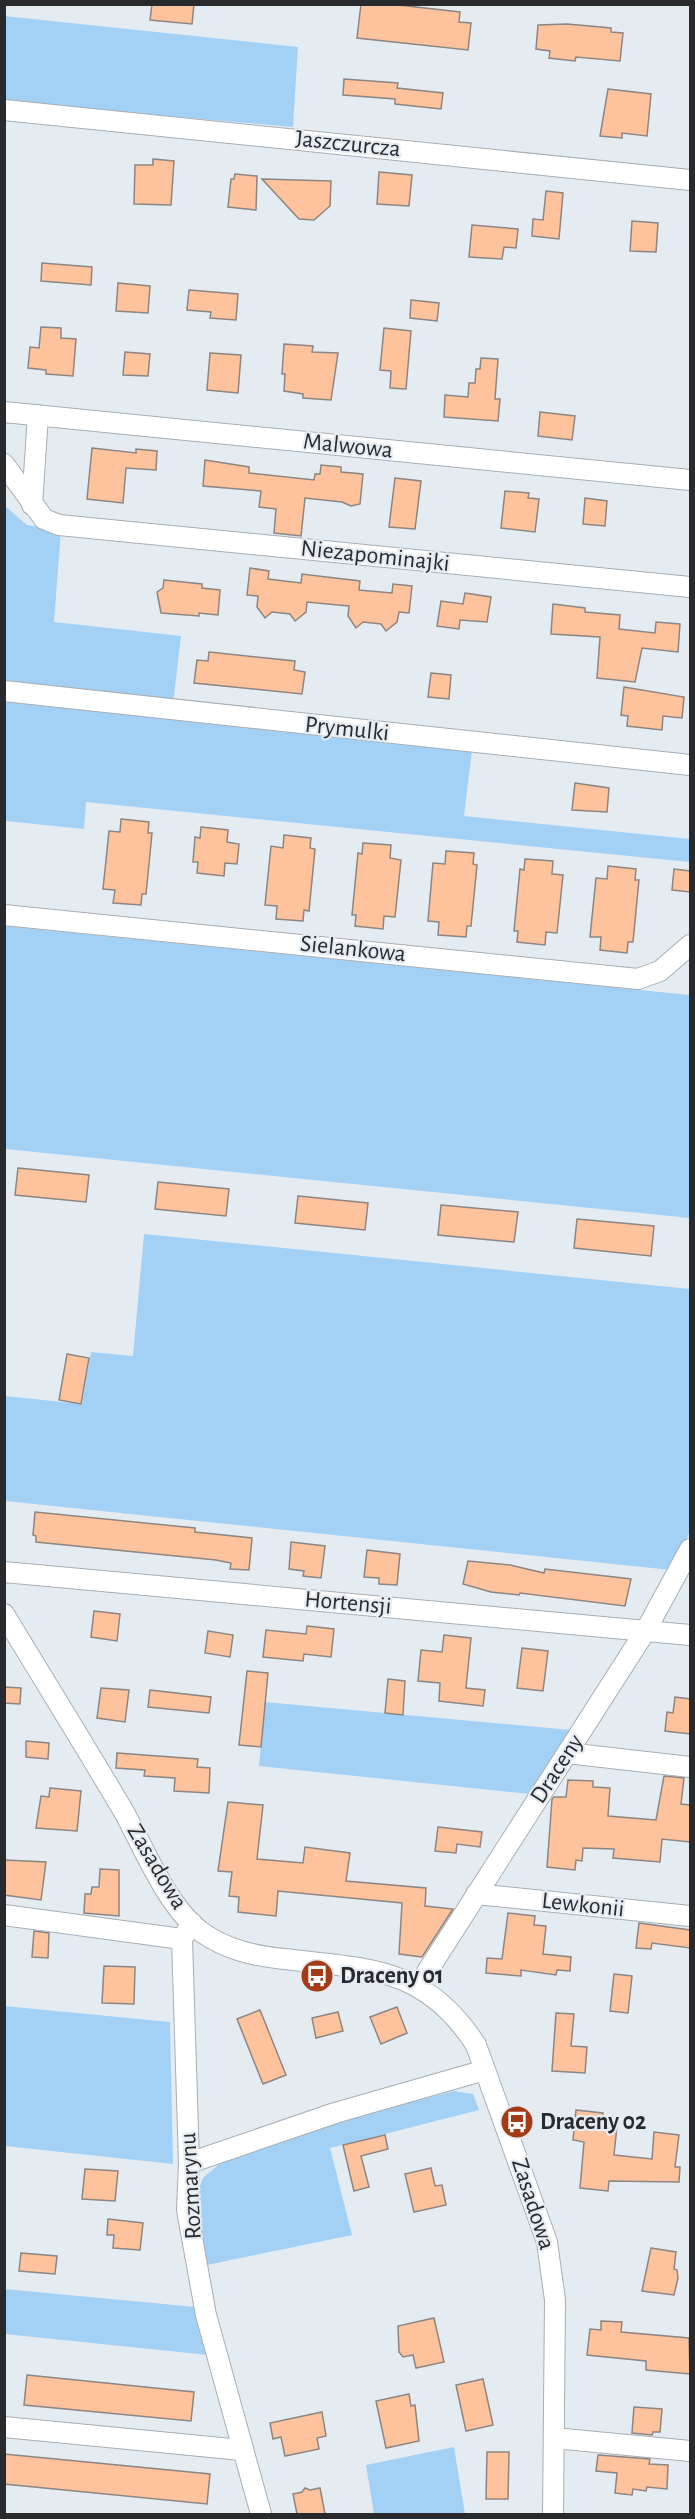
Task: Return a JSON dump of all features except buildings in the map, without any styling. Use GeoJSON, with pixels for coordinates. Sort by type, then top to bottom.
{"type":"FeatureCollection","features":[{"type":"Feature","properties":{"kind":"street","name":"Jaszczurcza"},"geometry":{"type":"LineString","coordinates":[[4,110],[690,180]]}},
{"type":"Feature","properties":{"kind":"street","name":"Malwowa"},"geometry":{"type":"LineString","coordinates":[[4,412],[690,480]]}},
{"type":"Feature","properties":{"kind":"street"},"geometry":{"type":"LineString","coordinates":[[32,505],[38,415]]}},
{"type":"Feature","properties":{"kind":"street"},"geometry":{"type":"LineString","coordinates":[[4,464],[32,505]]}},
{"type":"Feature","properties":{"kind":"street","name":"Niezapominajki"},"geometry":{"type":"LineString","coordinates":[[32,505],[44,519],[59,525],[690,587]]}},
{"type":"Feature","properties":{"kind":"street","name":"Prymulki"},"geometry":{"type":"LineString","coordinates":[[4,691],[690,765]]}},
{"type":"Feature","properties":{"kind":"street","name":"Sielankowa"},"geometry":{"type":"LineString","coordinates":[[4,915],[638,979],[660,970],[690,945]]}},
{"type":"Feature","properties":{"kind":"street","name":"Draceny"},"geometry":{"type":"LineString","coordinates":[[418,1986],[646,1630],[690,1548]]}},
{"type":"Feature","properties":{"kind":"street","name":"Hortensji"},"geometry":{"type":"LineString","coordinates":[[4,1572],[690,1635]]}},
{"type":"Feature","properties":{"kind":"street","name":"Zasadowa"},"geometry":{"type":"LineString","coordinates":[[4,1614],[124,1813],[187,1931],[203,1933],[236,1950],[268,1957],[362,1968],[390,1974],[418,1986],[444,2004],[464,2025],[476,2045],[547,2242],[552,2263],[555,2300],[553,2514]]}},
{"type":"Feature","properties":{"kind":"street"},"geometry":{"type":"LineString","coordinates":[[567,1753],[690,1767]]}},
{"type":"Feature","properties":{"kind":"street","name":"Lewkonii"},"geometry":{"type":"LineString","coordinates":[[476,1894],[690,1916]]}},
{"type":"Feature","properties":{"kind":"street"},"geometry":{"type":"LineString","coordinates":[[4,1915],[187,1931]]}},
{"type":"Feature","properties":{"kind":"street","name":"Rozmarynu"},"geometry":{"type":"LineString","coordinates":[[187,1931],[189,2163],[187,2210],[206,2315],[261,2514]]}},
{"type":"Feature","properties":{"kind":"street"},"geometry":{"type":"LineString","coordinates":[[189,2163],[335,2113],[485,2070]]}},
{"type":"Feature","properties":{"kind":"street"},"geometry":{"type":"LineString","coordinates":[[4,2427],[242,2450]]}},
{"type":"Feature","properties":{"kind":"street"},"geometry":{"type":"LineString","coordinates":[[554,2438],[690,2451]]}},
{"type":"Feature","properties":{"kind":"shaded area"},"geometry":{"type":"Polygon","coordinates":[[[4,16],[298,47],[293,127],[5,102],[4,16]]]}},
{"type":"Feature","properties":{"kind":"shaded area"},"geometry":{"type":"Polygon","coordinates":[[[4,505],[27,525],[61,530],[54,622],[181,636],[173,704],[5,685],[4,505]]]}},
{"type":"Feature","properties":{"kind":"shaded area"},"geometry":{"type":"Polygon","coordinates":[[[5,700],[472,750],[464,816],[690,839],[690,862],[86,802],[84,829],[5,821],[5,700]]]}},
{"type":"Feature","properties":{"kind":"shaded area"},"geometry":{"type":"Polygon","coordinates":[[[5,926],[690,995],[690,1218],[5,1149],[5,926]]]}},
{"type":"Feature","properties":{"kind":"shaded area"},"geometry":{"type":"Polygon","coordinates":[[[144,1234],[690,1289],[690,1532],[671,1570],[5,1501],[5,1396],[82,1404],[91,1352],[133,1356],[144,1234]]]}},
{"type":"Feature","properties":{"kind":"shaded area"},"geometry":{"type":"Polygon","coordinates":[[[265,1702],[571,1730],[530,1794],[259,1766],[265,1702]]]}},
{"type":"Feature","properties":{"kind":"shaded area"},"geometry":{"type":"Polygon","coordinates":[[[4,2006],[170,2022],[173,2164],[5,2146],[4,2006]]]}},
{"type":"Feature","properties":{"kind":"shaded area"},"geometry":{"type":"Polygon","coordinates":[[[454,2091],[473,2094],[479,2110],[330,2148],[352,2235],[207,2265],[194,2202],[203,2178],[225,2159],[324,2125],[454,2091]]]}},
{"type":"Feature","properties":{"kind":"shaded area"},"geometry":{"type":"Polygon","coordinates":[[[4,2289],[196,2307],[208,2355],[5,2334],[4,2289]]]}},
{"type":"Feature","properties":{"kind":"shaded area"},"geometry":{"type":"Polygon","coordinates":[[[454,2447],[465,2514],[374,2514],[366,2465],[454,2447]]]}},
{"type":"Feature","properties":{"kind":"place","name":"Draceny 01"},"geometry":{"type":"Point","coordinates":[317,1976]}},
{"type":"Feature","properties":{"kind":"place","name":"Draceny 02"},"geometry":{"type":"Point","coordinates":[517,2122]}}]}
